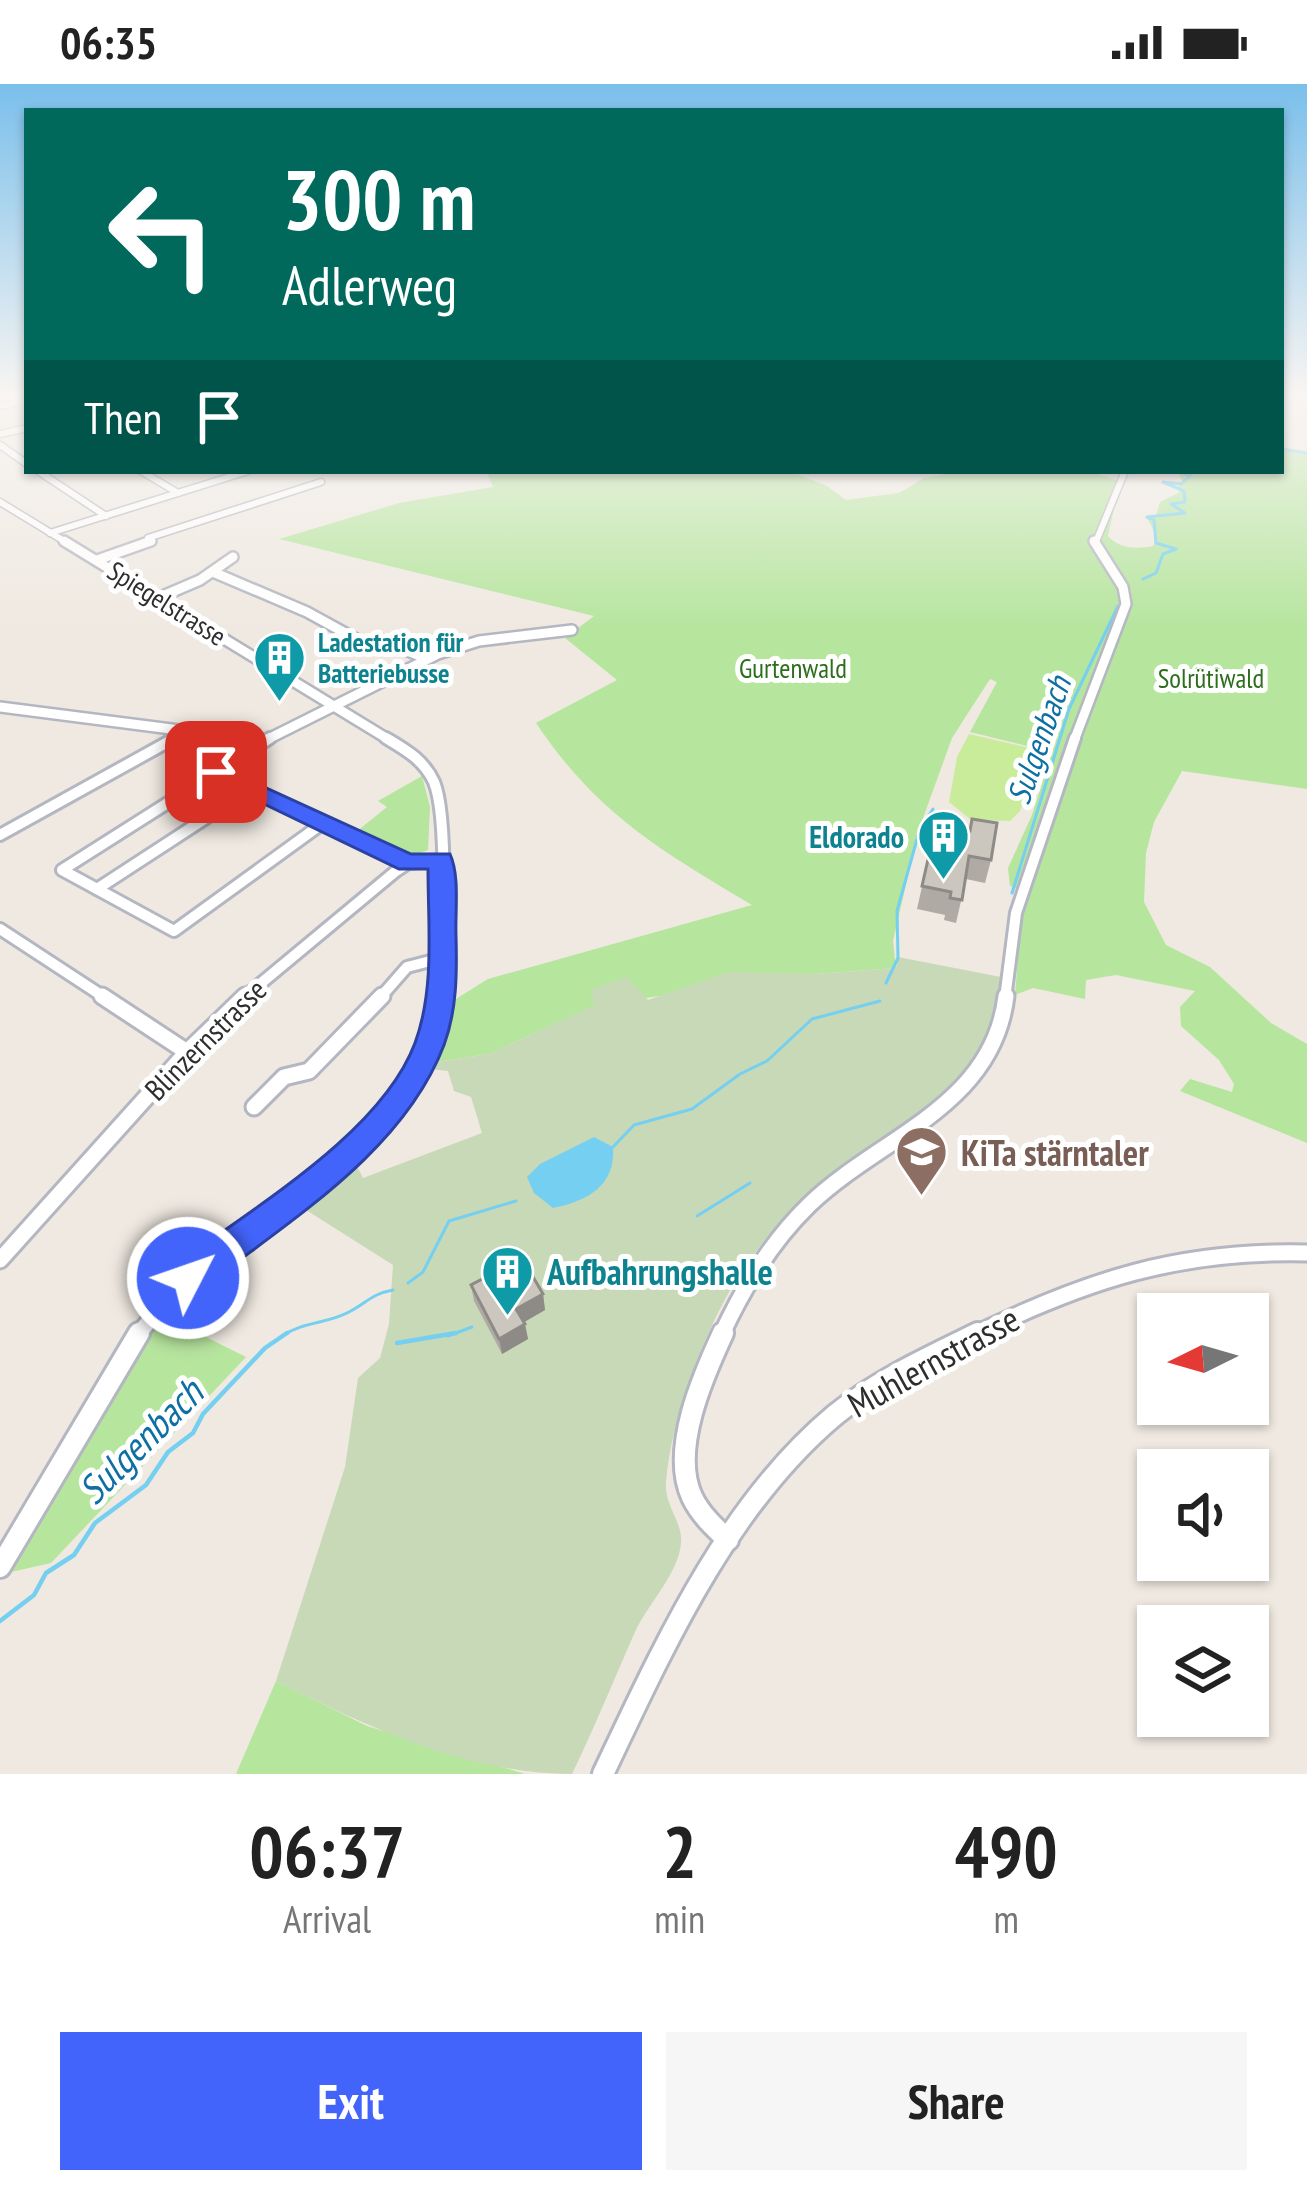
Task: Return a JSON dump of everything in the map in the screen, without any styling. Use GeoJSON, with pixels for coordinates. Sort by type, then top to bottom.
{"type":"FeatureCollection","features":[{"type":"Feature","properties":{"kind":"street"},"geometry":{"type":"LineString","coordinates":[[43,474],[106,516]]}},
{"type":"Feature","properties":{"kind":"street"},"geometry":{"type":"LineString","coordinates":[[147,474],[178,494]]}},
{"type":"Feature","properties":{"kind":"street"},"geometry":{"type":"LineString","coordinates":[[50,533],[228,474]]}},
{"type":"Feature","properties":{"kind":"street"},"geometry":{"type":"LineString","coordinates":[[728,1540],[692,1503],[685,1470],[699,1396],[745,1288],[761,1261],[807,1207],[954,1097],[999,1037],[1015,916],[1094,679],[1125,608],[1124,590],[1094,544],[1124,474]]}},
{"type":"Feature","properties":{"kind":"street"},"geometry":{"type":"LineString","coordinates":[[97,560],[152,541],[148,538],[321,482]]}},
{"type":"Feature","properties":{"kind":"street","name":"Spiegelstrasse"},"geometry":{"type":"LineString","coordinates":[[0,502],[410,752],[424,765],[437,794],[442,958],[441,1001],[431,1041],[395,1104],[345,1156],[212,1256],[163,1304],[114,1371],[0,1568]]}},
{"type":"Feature","properties":{"kind":"street"},"geometry":{"type":"LineString","coordinates":[[158,598],[233,557]]}},
{"type":"Feature","properties":{"kind":"street"},"geometry":{"type":"LineString","coordinates":[[213,572],[307,612],[367,645],[380,639],[427,659]]}},
{"type":"Feature","properties":{"kind":"street"},"geometry":{"type":"LineString","coordinates":[[323,824],[174,931],[62,870],[265,741],[427,659],[479,641],[572,630]]}},
{"type":"Feature","properties":{"kind":"street"},"geometry":{"type":"LineString","coordinates":[[0,707],[265,741]]}},
{"type":"Feature","properties":{"kind":"street"},"geometry":{"type":"LineString","coordinates":[[0,836],[184,733]]}},
{"type":"Feature","properties":{"kind":"street"},"geometry":{"type":"LineString","coordinates":[[216,772],[408,863],[441,860]]}},
{"type":"Feature","properties":{"kind":"street"},"geometry":{"type":"LineString","coordinates":[[97,889],[252,788]]}},
{"type":"Feature","properties":{"kind":"street","name":"Blinzernstrasse"},"geometry":{"type":"LineString","coordinates":[[0,1260],[187,1052],[260,982],[408,863]]}},
{"type":"Feature","properties":{"kind":"street"},"geometry":{"type":"LineString","coordinates":[[0,929],[187,1052]]}},
{"type":"Feature","properties":{"kind":"street"},"geometry":{"type":"LineString","coordinates":[[254,1107],[284,1077],[309,1071],[406,967],[442,958]]}},
{"type":"Feature","properties":{"kind":"street","name":"Muhlernstrasse"},"geometry":{"type":"LineString","coordinates":[[602,1774],[728,1540],[765,1486],[829,1420],[950,1346],[1123,1269],[1202,1253],[1307,1253]]}},
{"type":"Feature","properties":{"kind":"green space"},"geometry":{"type":"Polygon","coordinates":[[[1307,471],[1307,789],[1182,771],[1154,822],[1146,853],[1144,902],[1166,945],[1210,967],[1271,1023],[1307,1044],[1307,1143],[1180,1091],[1190,1079],[1232,1092],[1234,1084],[1219,1060],[1181,1026],[1180,1007],[1195,991],[1116,975],[1086,980],[1085,999],[1033,988],[1015,995],[1023,891],[1010,886],[1008,868],[1032,815],[1069,699],[1062,697],[1043,750],[970,732],[997,682],[990,679],[952,738],[918,832],[893,941],[896,968],[816,974],[596,1005],[489,1054],[431,1063],[451,1002],[488,979],[752,905],[632,828],[583,782],[536,723],[617,680],[565,638],[594,616],[279,539],[399,503],[493,487],[487,474],[797,474],[846,500],[899,493],[924,478],[946,474],[1096,474],[1120,481],[1108,536],[1123,546],[1141,548],[1153,546],[1157,537],[1146,516],[1156,516],[1160,502],[1180,492],[1177,488],[1183,482],[1179,474],[1307,471]]]}},
{"type":"Feature","properties":{"kind":"green space"},"geometry":{"type":"Polygon","coordinates":[[[969,734],[1043,751],[1020,811],[1010,821],[971,820],[949,802],[957,757],[969,734]]]}},
{"type":"Feature","properties":{"kind":"green space"},"geometry":{"type":"Polygon","coordinates":[[[422,776],[430,807],[428,850],[410,857],[356,832],[387,807],[378,801],[422,776]]]}},
{"type":"Feature","properties":{"kind":"green space"},"geometry":{"type":"Polygon","coordinates":[[[898,957],[1001,977],[993,1017],[962,1074],[917,1116],[809,1193],[754,1254],[723,1303],[685,1393],[670,1454],[666,1490],[681,1535],[679,1554],[635,1632],[572,1774],[533,1772],[457,1757],[382,1731],[276,1681],[345,1467],[358,1378],[380,1358],[389,1324],[393,1265],[295,1203],[353,1159],[363,1178],[482,1133],[471,1097],[454,1091],[448,1071],[429,1069],[431,1063],[489,1054],[595,1005],[590,990],[627,977],[648,1000],[729,972],[816,974],[896,968],[898,957]]]}},
{"type":"Feature","properties":{"kind":"green space"},"geometry":{"type":"Polygon","coordinates":[[[164,1316],[246,1357],[51,1563],[11,1572],[114,1391],[164,1316]]]}},
{"type":"Feature","properties":{"kind":"green space"},"geometry":{"type":"Polygon","coordinates":[[[276,1681],[367,1726],[525,1774],[236,1774],[276,1681]]]}},
{"type":"Feature","properties":{"kind":"water"},"geometry":{"type":"Polygon","coordinates":[[[594,1137],[613,1147],[610,1172],[597,1189],[553,1208],[534,1193],[527,1177],[540,1164],[594,1137]]]}},
{"type":"Feature","properties":{"kind":"building"},"geometry":{"type":"Polygon","coordinates":[[[972,819],[997,823],[991,860],[969,856],[962,900],[950,898],[951,892],[922,886],[936,824],[970,831],[972,819]]]}},
{"type":"Feature","properties":{"kind":"building","name":"Aufbahrungshalle"},"geometry":{"type":"Polygon","coordinates":[[[522,1258],[543,1294],[516,1309],[525,1324],[499,1339],[471,1285],[522,1258]]]}},
{"type":"Feature","properties":{"kind":"waterway","name":"Sulgenbach"},"geometry":{"type":"LineString","coordinates":[[1143,579],[1156,573],[1163,554],[1176,549],[1156,543],[1154,520],[1147,517],[1185,513],[1171,504],[1185,502],[1184,491],[1163,482],[1181,484],[1191,475],[1187,474]]}},
{"type":"Feature","properties":{"kind":"waterway","name":"Sulgenbach"},"geometry":{"type":"LineString","coordinates":[[1012,893],[1069,709],[1118,606]]}},
{"type":"Feature","properties":{"kind":"waterway"},"geometry":{"type":"LineString","coordinates":[[921,828],[933,809]]}},
{"type":"Feature","properties":{"kind":"waterway"},"geometry":{"type":"LineString","coordinates":[[886,983],[898,958],[897,911],[919,832]]}},
{"type":"Feature","properties":{"kind":"waterway","name":"Sulgenbach"},"geometry":{"type":"LineString","coordinates":[[613,1147],[634,1125],[692,1109],[740,1074],[767,1061],[812,1019],[880,1001]]}},
{"type":"Feature","properties":{"kind":"waterway"},"geometry":{"type":"LineString","coordinates":[[697,1216],[750,1183]]}},
{"type":"Feature","properties":{"kind":"waterway","name":"Sulgenbach"},"geometry":{"type":"LineString","coordinates":[[408,1283],[423,1272],[449,1221],[516,1201]]}},
{"type":"Feature","properties":{"kind":"waterway"},"geometry":{"type":"LineString","coordinates":[[569,1287],[605,1269]]}},
{"type":"Feature","properties":{"kind":"waterway","name":"Sulgenbach"},"geometry":{"type":"LineString","coordinates":[[284,1335],[341,1316],[393,1290]]}},
{"type":"Feature","properties":{"kind":"waterway"},"geometry":{"type":"LineString","coordinates":[[456,1333],[472,1327]]}},
{"type":"Feature","properties":{"kind":"waterway"},"geometry":{"type":"LineString","coordinates":[[397,1343],[456,1333]]}},
{"type":"Feature","properties":{"kind":"waterway"},"geometry":{"type":"LineString","coordinates":[[448,1336],[456,1333]]}},
{"type":"Feature","properties":{"kind":"waterway","name":"Sulgenbach"},"geometry":{"type":"LineString","coordinates":[[0,1621],[34,1595],[46,1573],[74,1555],[95,1523],[146,1485],[168,1452],[193,1433],[203,1414],[265,1348],[284,1335]]}},
{"type":"Feature","properties":{"kind":"place","name":"Ladestation für Batteriebusse"},"geometry":{"type":"Point","coordinates":[279,704]}},
{"type":"Feature","properties":{"kind":"place","name":"Eldorado"},"geometry":{"type":"Point","coordinates":[943,882]}},
{"type":"Feature","properties":{"kind":"place","name":"KiTa stärntaler"},"geometry":{"type":"Point","coordinates":[922,1198]}},
{"type":"Feature","properties":{"kind":"place","name":"Aufbahrungshalle"},"geometry":{"type":"Point","coordinates":[508,1317]}},
{"type":"Feature","properties":{"kind":"route"},"geometry":{"type":"LineString","coordinates":[[188,1278],[247,1228],[330,1169],[384,1117],[413,1078],[431,1041],[441,1001],[441,860],[408,863],[216,772]]}},
{"type":"Feature","properties":{"kind":"park label","name":"Gurtenwald"},"geometry":{"type":"Point","coordinates":[793,668]}},
{"type":"Feature","properties":{"kind":"park label","name":"Solrütiwald"},"geometry":{"type":"Point","coordinates":[1211,678]}}]}
